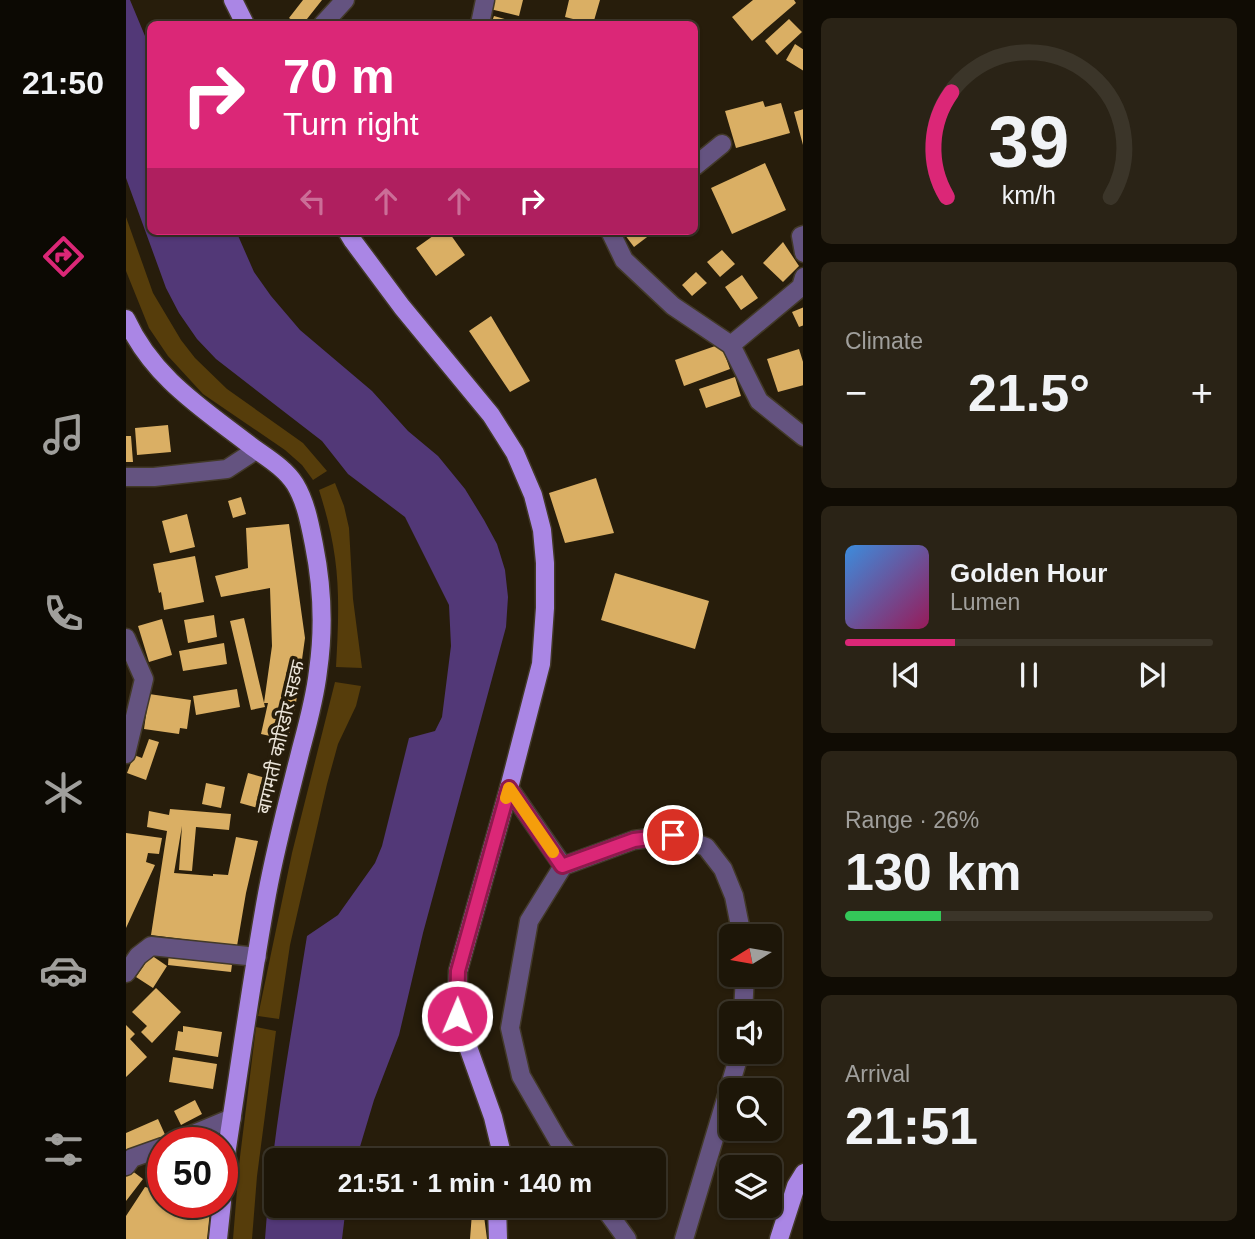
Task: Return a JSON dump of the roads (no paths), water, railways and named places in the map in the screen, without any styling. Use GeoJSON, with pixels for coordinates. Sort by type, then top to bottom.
{"type":"FeatureCollection","features":[{"type":"Feature","properties":{"kind":"main road"},"geometry":{"type":"LineString","coordinates":[[233,0],[244,21]]}},
{"type":"Feature","properties":{"kind":"main road"},"geometry":{"type":"LineString","coordinates":[[349,235],[402,307],[491,415],[515,453],[533,495],[541,530],[545,563],[542,653],[533,699],[458,971],[457,1016],[493,1117],[501,1148]]}},
{"type":"Feature","properties":{"kind":"main road","name":"बागमती कोरिडोर सडक"},"geometry":{"type":"LineString","coordinates":[[126,320],[135,339],[152,363],[174,385],[283,470],[295,484],[304,505],[316,554],[321,639],[314,697],[267,893],[231,1127]]}},
{"type":"Feature","properties":{"kind":"main road"},"geometry":{"type":"LineString","coordinates":[[779,1239],[796,1186],[803,1173]]}},
{"type":"Feature","properties":{"kind":"main road"},"geometry":{"type":"LineString","coordinates":[[218,1239],[220,1218]]}},
{"type":"Feature","properties":{"kind":"main road"},"geometry":{"type":"LineString","coordinates":[[497,1218],[498,1239]]}},
{"type":"Feature","properties":{"kind":"street"},"geometry":{"type":"LineString","coordinates":[[326,21],[345,0]]}},
{"type":"Feature","properties":{"kind":"street"},"geometry":{"type":"LineString","coordinates":[[482,21],[485,0]]}},
{"type":"Feature","properties":{"kind":"street"},"geometry":{"type":"LineString","coordinates":[[698,164],[722,144]]}},
{"type":"Feature","properties":{"kind":"street"},"geometry":{"type":"LineString","coordinates":[[612,235],[624,260],[673,306],[731,345],[759,401],[803,437]]}},
{"type":"Feature","properties":{"kind":"street"},"geometry":{"type":"LineString","coordinates":[[803,235],[803,253]]}},
{"type":"Feature","properties":{"kind":"street"},"geometry":{"type":"LineString","coordinates":[[731,345],[801,287],[803,277]]}},
{"type":"Feature","properties":{"kind":"street"},"geometry":{"type":"LineString","coordinates":[[126,477],[154,477],[227,469],[256,450]]}},
{"type":"Feature","properties":{"kind":"street"},"geometry":{"type":"LineString","coordinates":[[126,638],[144,679],[126,754]]}},
{"type":"Feature","properties":{"kind":"street"},"geometry":{"type":"LineString","coordinates":[[509,788],[562,866]]}},
{"type":"Feature","properties":{"kind":"street"},"geometry":{"type":"LineString","coordinates":[[563,1148],[521,1076],[510,1028],[529,921],[562,866],[634,840],[673,835],[706,846],[723,869],[733,895],[739,924]]}},
{"type":"Feature","properties":{"kind":"street"},"geometry":{"type":"LineString","coordinates":[[126,973],[138,956],[150,946],[257,957]]}},
{"type":"Feature","properties":{"kind":"street"},"geometry":{"type":"LineString","coordinates":[[684,1239],[736,1064]]}},
{"type":"Feature","properties":{"kind":"street"},"geometry":{"type":"LineString","coordinates":[[210,1127],[232,1118]]}},
{"type":"Feature","properties":{"kind":"street"},"geometry":{"type":"LineString","coordinates":[[126,1166],[132,1158],[147,1153]]}},
{"type":"Feature","properties":{"kind":"street"},"geometry":{"type":"LineString","coordinates":[[612,1218],[627,1239]]}}]}
